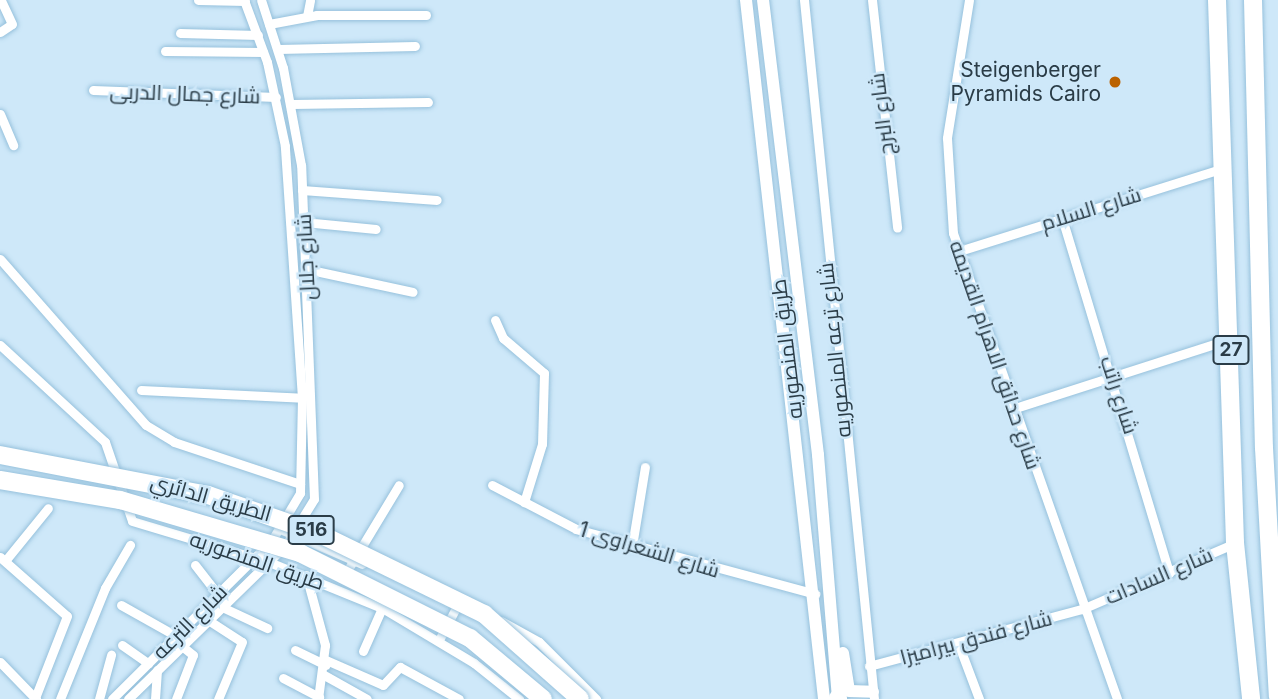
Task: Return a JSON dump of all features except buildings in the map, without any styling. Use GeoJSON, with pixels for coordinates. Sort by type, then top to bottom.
{"type":"FeatureCollection","features":[{"type":"Feature","properties":{"kind":"highway","name":"27"},"geometry":{"type":"LineString","coordinates":[[1217,0],[1235,543],[1251,699]]}},
{"type":"Feature","properties":{"kind":"highway","name":"27"},"geometry":{"type":"LineString","coordinates":[[1253,0],[1262,407],[1278,697]]}},
{"type":"Feature","properties":{"kind":"highway","name":"الطريق الدائري"},"geometry":{"type":"LineString","coordinates":[[0,455],[208,495],[318,533],[484,614],[580,699]]}},
{"type":"Feature","properties":{"kind":"highway","name":"الطريق الدائري"},"geometry":{"type":"LineString","coordinates":[[0,480],[120,500],[300,553],[470,638],[543,699]]}},
{"type":"Feature","properties":{"kind":"main road","name":"طريق المنصوريه"},"geometry":{"type":"LineString","coordinates":[[746,0],[815,594],[824,699]]}},
{"type":"Feature","properties":{"kind":"main road","name":"طريق المنصوريه"},"geometry":{"type":"LineString","coordinates":[[763,0],[791,230],[838,699]]}},
{"type":"Feature","properties":{"kind":"main road"},"geometry":{"type":"LineString","coordinates":[[773,232],[791,230]]}},
{"type":"Feature","properties":{"kind":"main road"},"geometry":{"type":"LineString","coordinates":[[831,613],[849,691],[874,695]]}},
{"type":"Feature","properties":{"kind":"street"},"geometry":{"type":"LineString","coordinates":[[0,32],[12,21],[1,0]]}},
{"type":"Feature","properties":{"kind":"street"},"geometry":{"type":"LineString","coordinates":[[198,0],[245,0]]}},
{"type":"Feature","properties":{"kind":"street","name":"شارع جلال"},"geometry":{"type":"LineString","coordinates":[[245,0],[264,52],[276,97],[286,155],[302,398],[300,484],[294,511]]}},
{"type":"Feature","properties":{"kind":"street","name":"شارع جلال"},"geometry":{"type":"LineString","coordinates":[[261,0],[278,49],[292,104],[299,154],[310,321],[315,470],[308,518]]}},
{"type":"Feature","properties":{"kind":"street"},"geometry":{"type":"LineString","coordinates":[[307,16],[310,0]]}},
{"type":"Feature","properties":{"kind":"street","name":"شارع ترعه المنصوريه"},"geometry":{"type":"LineString","coordinates":[[804,0],[874,695]]}},
{"type":"Feature","properties":{"kind":"street","name":"شارع البرج"},"geometry":{"type":"LineString","coordinates":[[872,0],[897,228]]}},
{"type":"Feature","properties":{"kind":"street","name":"شارع حدائق الاهرام القديمه"},"geometry":{"type":"LineString","coordinates":[[969,0],[947,138],[948,203],[959,251],[1012,409],[1082,609],[1117,699]]}},
{"type":"Feature","properties":{"kind":"street"},"geometry":{"type":"LineString","coordinates":[[269,24],[307,16],[426,15]]}},
{"type":"Feature","properties":{"kind":"street"},"geometry":{"type":"LineString","coordinates":[[180,33],[258,35]]}},
{"type":"Feature","properties":{"kind":"street"},"geometry":{"type":"LineString","coordinates":[[278,49],[415,46]]}},
{"type":"Feature","properties":{"kind":"street"},"geometry":{"type":"LineString","coordinates":[[165,51],[264,52]]}},
{"type":"Feature","properties":{"kind":"street","name":"شارع جمال الدربى"},"geometry":{"type":"LineString","coordinates":[[93,90],[276,97]]}},
{"type":"Feature","properties":{"kind":"street"},"geometry":{"type":"LineString","coordinates":[[292,104],[428,102]]}},
{"type":"Feature","properties":{"kind":"street"},"geometry":{"type":"LineString","coordinates":[[1,120],[13,145]]}},
{"type":"Feature","properties":{"kind":"street"},"geometry":{"type":"LineString","coordinates":[[286,155],[299,154]]}},
{"type":"Feature","properties":{"kind":"street","name":"شارع السلام"},"geometry":{"type":"LineString","coordinates":[[959,251],[1224,168]]}},
{"type":"Feature","properties":{"kind":"street"},"geometry":{"type":"LineString","coordinates":[[302,190],[437,200]]}},
{"type":"Feature","properties":{"kind":"street","name":"شارع راتب"},"geometry":{"type":"LineString","coordinates":[[1062,218],[1112,376],[1169,573]]}},
{"type":"Feature","properties":{"kind":"street"},"geometry":{"type":"LineString","coordinates":[[304,222],[376,229]]}},
{"type":"Feature","properties":{"kind":"street"},"geometry":{"type":"LineString","coordinates":[[0,259],[146,425],[174,442],[300,484]]}},
{"type":"Feature","properties":{"kind":"street"},"geometry":{"type":"LineString","coordinates":[[306,269],[413,292]]}},
{"type":"Feature","properties":{"kind":"street"},"geometry":{"type":"LineString","coordinates":[[495,320],[503,338],[544,370],[542,444],[524,502]]}},
{"type":"Feature","properties":{"kind":"street"},"geometry":{"type":"LineString","coordinates":[[297,321],[310,321]]}},
{"type":"Feature","properties":{"kind":"street"},"geometry":{"type":"LineString","coordinates":[[1012,409],[1230,339]]}},
{"type":"Feature","properties":{"kind":"street","name":"طريق المنصوريه"},"geometry":{"type":"LineString","coordinates":[[0,345],[105,442],[132,521],[269,562],[382,608],[439,640],[519,699]]}},
{"type":"Feature","properties":{"kind":"street"},"geometry":{"type":"LineString","coordinates":[[141,390],[302,398]]}},
{"type":"Feature","properties":{"kind":"street"},"geometry":{"type":"LineString","coordinates":[[632,546],[645,467]]}},
{"type":"Feature","properties":{"kind":"street"},"geometry":{"type":"LineString","coordinates":[[337,589],[398,485]]}},
{"type":"Feature","properties":{"kind":"street","name":"شارع الشعراوى 1"},"geometry":{"type":"LineString","coordinates":[[492,485],[576,529],[815,594]]}},
{"type":"Feature","properties":{"kind":"street"},"geometry":{"type":"LineString","coordinates":[[0,662],[36,698],[68,616],[2,559],[48,508]]}},
{"type":"Feature","properties":{"kind":"street"},"geometry":{"type":"LineString","coordinates":[[294,511],[308,518]]}},
{"type":"Feature","properties":{"kind":"street","name":"شارع الترعه"},"geometry":{"type":"LineString","coordinates":[[112,699],[255,558],[294,511]]}},
{"type":"Feature","properties":{"kind":"street","name":"شارع الترعه"},"geometry":{"type":"LineString","coordinates":[[128,699],[269,562],[308,518]]}},
{"type":"Feature","properties":{"kind":"street"},"geometry":{"type":"LineString","coordinates":[[280,529],[458,604],[539,642],[596,699]]}},
{"type":"Feature","properties":{"kind":"street","name":"شارع السادات"},"geometry":{"type":"LineString","coordinates":[[1082,609],[1235,543]]}},
{"type":"Feature","properties":{"kind":"street"},"geometry":{"type":"LineString","coordinates":[[60,699],[105,588],[130,545]]}},
{"type":"Feature","properties":{"kind":"street"},"geometry":{"type":"LineString","coordinates":[[195,565],[218,594]]}},
{"type":"Feature","properties":{"kind":"street"},"geometry":{"type":"LineString","coordinates":[[283,678],[318,698],[325,667],[306,575]]}},
{"type":"Feature","properties":{"kind":"street"},"geometry":{"type":"LineString","coordinates":[[439,640],[458,604]]}},
{"type":"Feature","properties":{"kind":"street"},"geometry":{"type":"LineString","coordinates":[[121,605],[176,636]]}},
{"type":"Feature","properties":{"kind":"street"},"geometry":{"type":"LineString","coordinates":[[222,607],[267,628]]}},
{"type":"Feature","properties":{"kind":"street"},"geometry":{"type":"LineString","coordinates":[[363,651],[382,608]]}},
{"type":"Feature","properties":{"kind":"street","name":"شارع فندق بيراميزا"},"geometry":{"type":"LineString","coordinates":[[869,666],[1082,609]]}},
{"type":"Feature","properties":{"kind":"street"},"geometry":{"type":"LineString","coordinates":[[208,620],[242,642],[218,699]]}},
{"type":"Feature","properties":{"kind":"street"},"geometry":{"type":"LineString","coordinates":[[958,643],[979,699]]}},
{"type":"Feature","properties":{"kind":"street"},"geometry":{"type":"LineString","coordinates":[[122,645],[148,663]]}},
{"type":"Feature","properties":{"kind":"street"},"geometry":{"type":"LineString","coordinates":[[176,699],[193,655],[182,646]]}},
{"type":"Feature","properties":{"kind":"street"},"geometry":{"type":"LineString","coordinates":[[295,650],[325,667],[367,699]]}},
{"type":"Feature","properties":{"kind":"street"},"geometry":{"type":"LineString","coordinates":[[99,699],[111,655]]}},
{"type":"Feature","properties":{"kind":"street"},"geometry":{"type":"LineString","coordinates":[[325,667],[383,685],[400,667],[459,699]]}},
{"type":"Feature","properties":{"kind":"street"},"geometry":{"type":"LineString","coordinates":[[155,699],[156,670]]}},
{"type":"Feature","properties":{"kind":"place","name":"Steigenberger Pyramids Cairo"},"geometry":{"type":"Point","coordinates":[1115,82]}}]}
